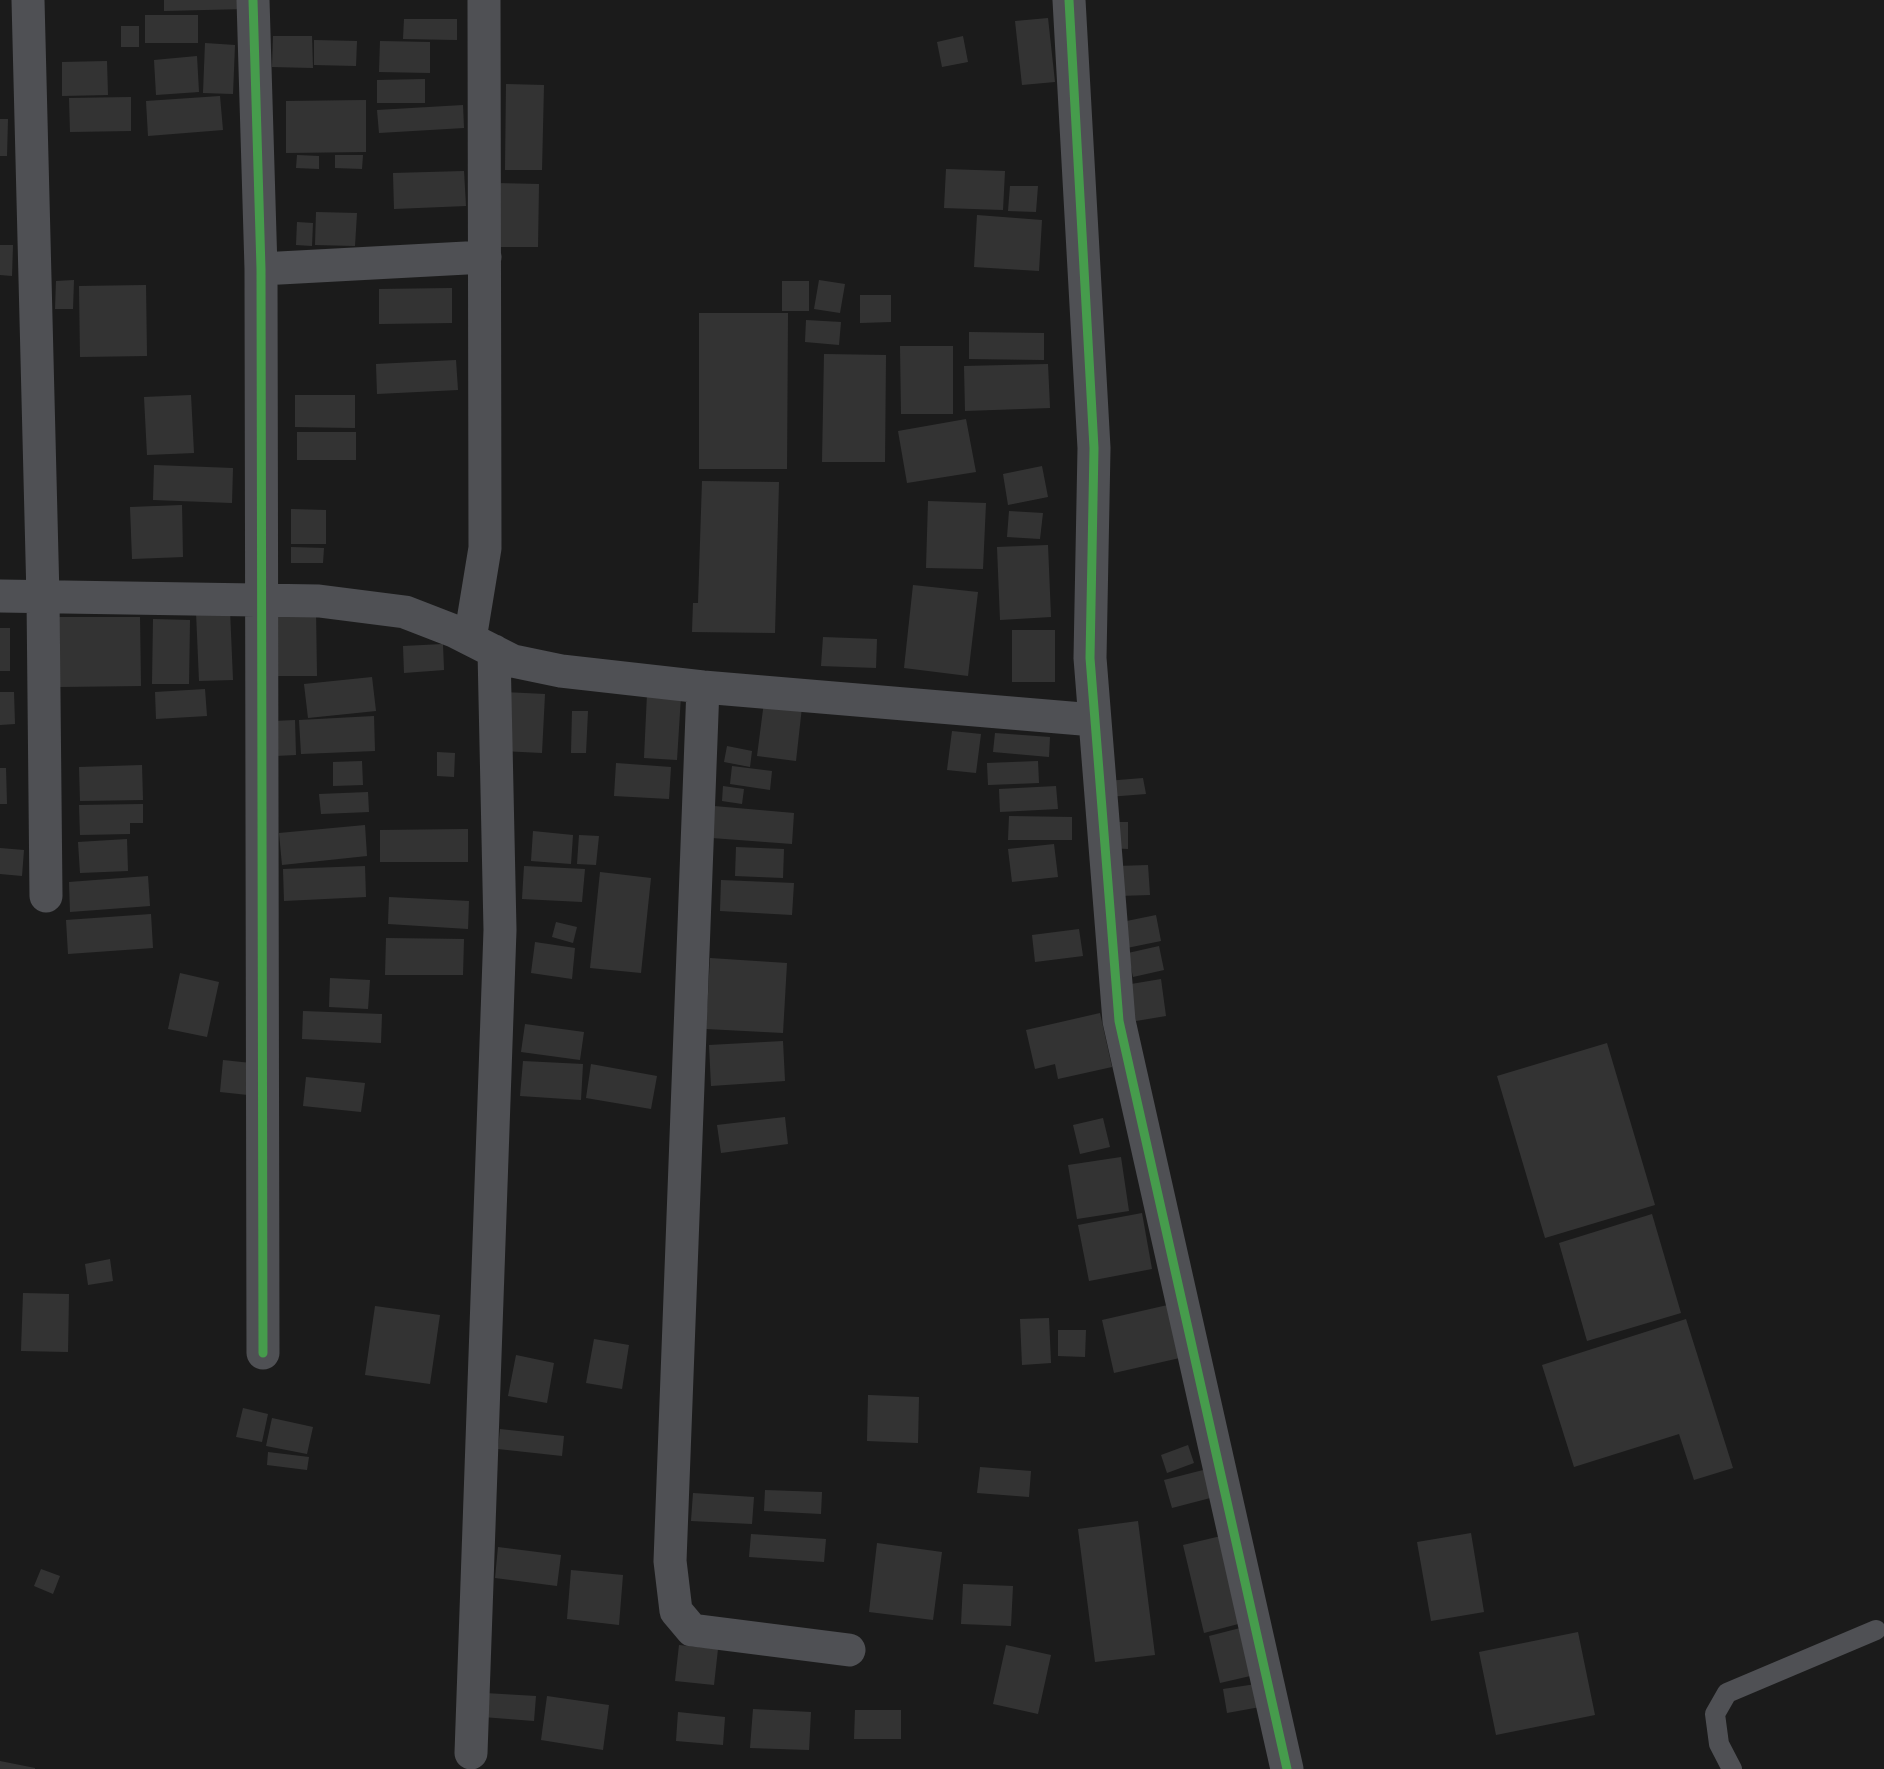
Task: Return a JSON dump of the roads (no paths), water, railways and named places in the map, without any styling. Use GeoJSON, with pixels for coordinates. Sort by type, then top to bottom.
{"type":"FeatureCollection","features":[{"type":"Feature","properties":{"kind":"street"},"geometry":{"type":"LineString","coordinates":[[28,0],[43,597],[46,896]]}},
{"type":"Feature","properties":{"kind":"street"},"geometry":{"type":"LineString","coordinates":[[253,0],[261,269],[263,1353]]}},
{"type":"Feature","properties":{"kind":"street"},"geometry":{"type":"LineString","coordinates":[[471,1753],[500,930],[482,645],[485,548],[484,0]]}},
{"type":"Feature","properties":{"kind":"street"},"geometry":{"type":"LineString","coordinates":[[1069,0],[1094,448],[1090,658],[1119,1021],[1287,1769]]}},
{"type":"Feature","properties":{"kind":"street"},"geometry":{"type":"LineString","coordinates":[[261,269],[485,257]]}},
{"type":"Feature","properties":{"kind":"street"},"geometry":{"type":"LineString","coordinates":[[0,596],[319,601],[405,612],[513,661],[561,671],[703,687],[1094,720]]}},
{"type":"Feature","properties":{"kind":"street"},"geometry":{"type":"LineString","coordinates":[[703,687],[670,1561],[676,1611],[692,1630],[849,1650]]}},
{"type":"Feature","properties":{"kind":"lane"},"geometry":{"type":"LineString","coordinates":[[1732,1769],[1719,1744],[1715,1714],[1727,1693],[1876,1630]]}}]}
